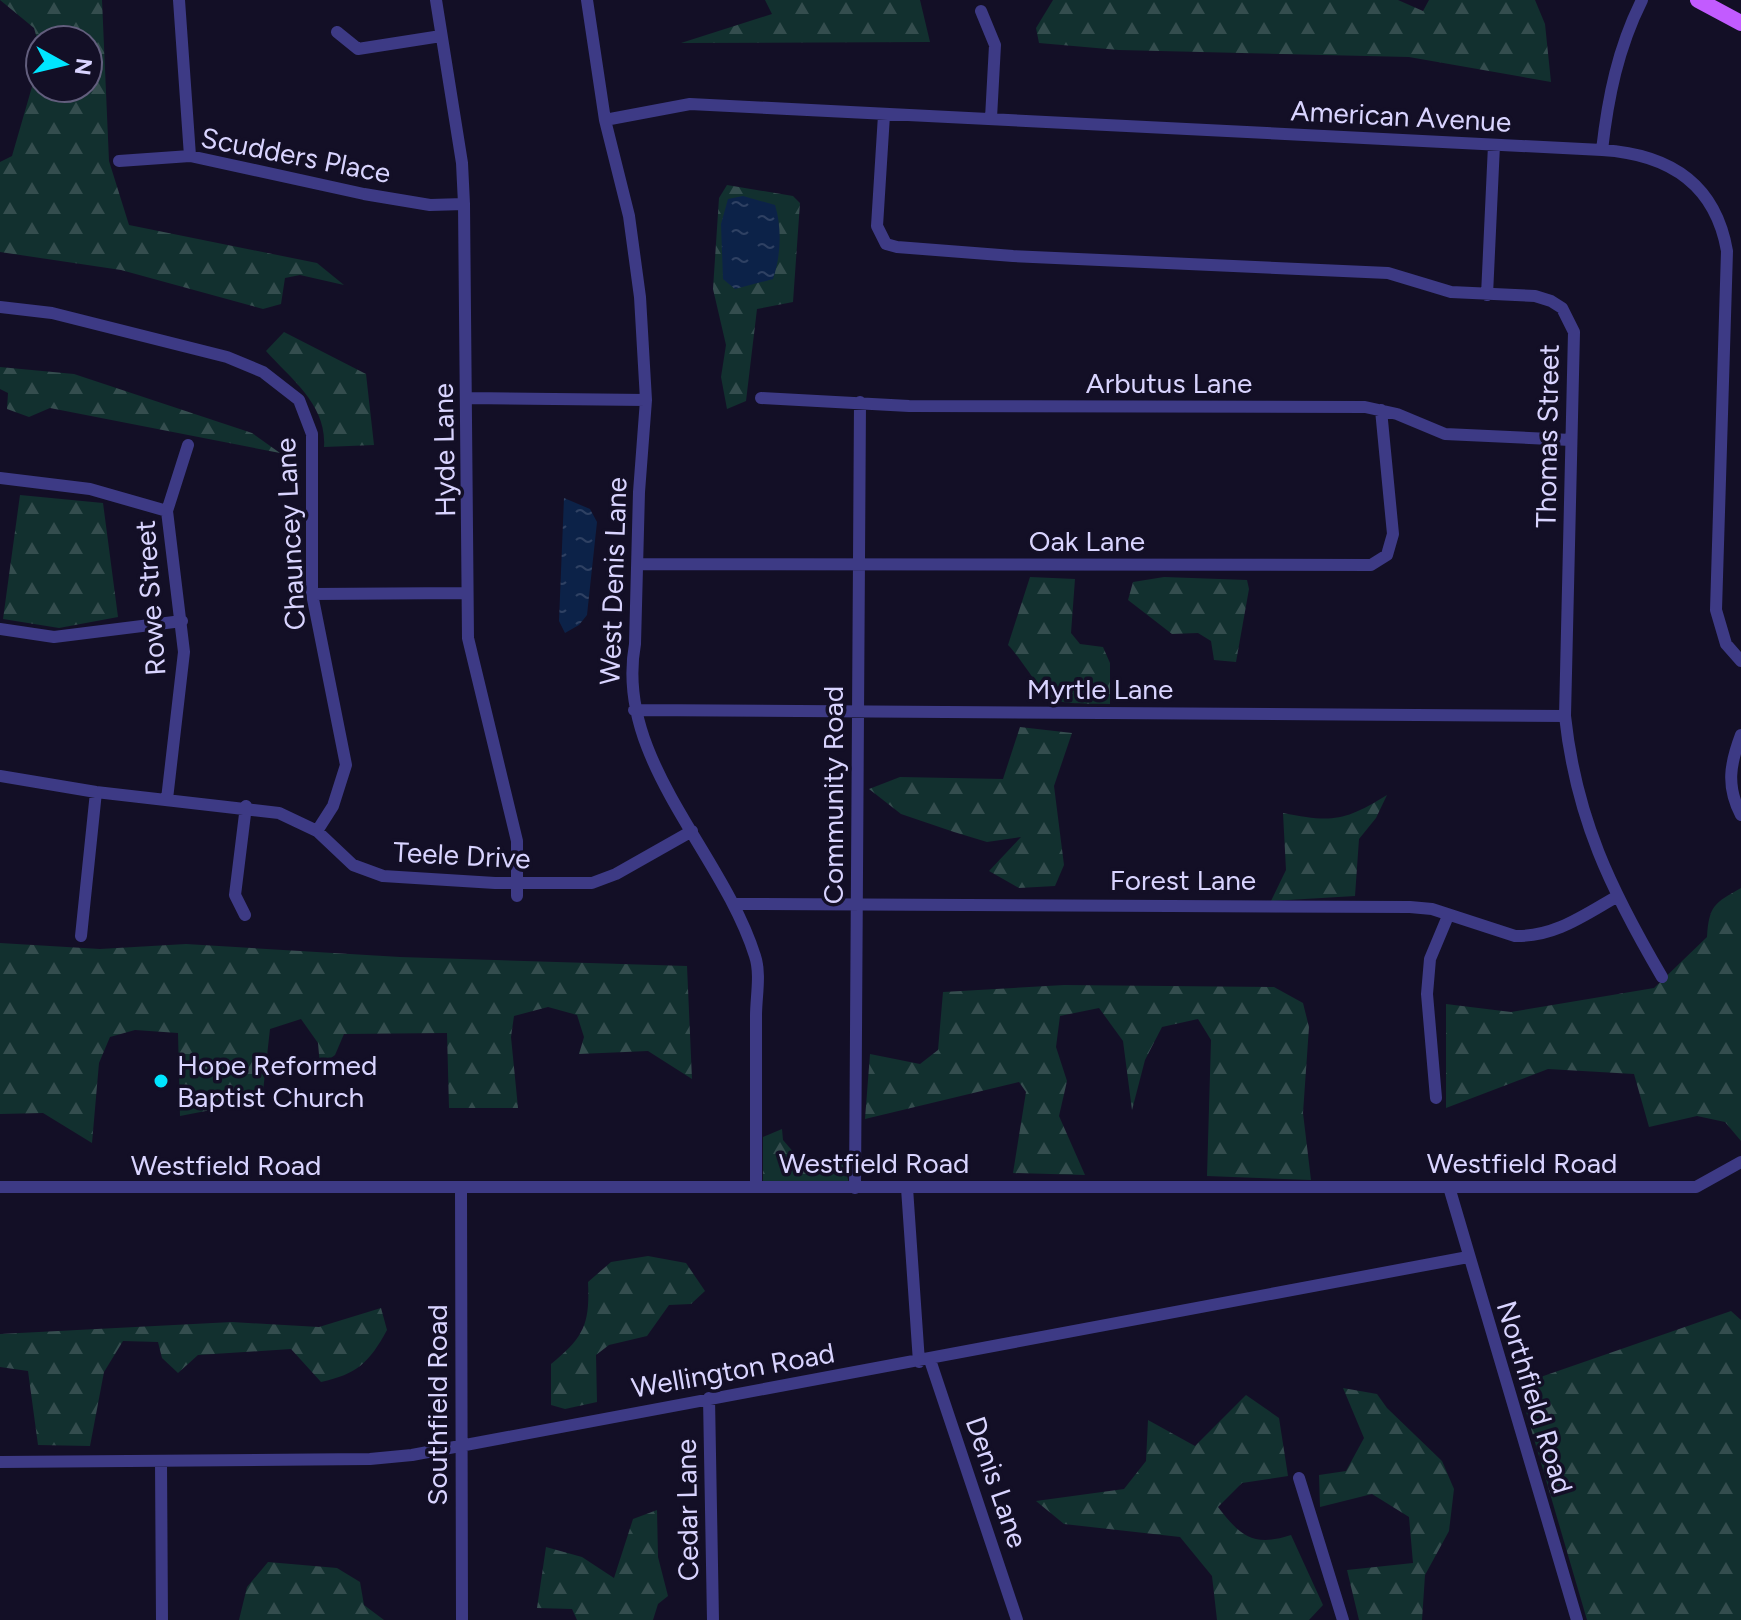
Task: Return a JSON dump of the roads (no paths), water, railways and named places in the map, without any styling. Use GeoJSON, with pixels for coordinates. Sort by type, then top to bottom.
{"type":"FeatureCollection","features":[{"type":"Feature","properties":{"kind":"main road"},"geometry":{"type":"LineString","coordinates":[[1698,0],[1741,23]]}},
{"type":"Feature","properties":{"kind":"street"},"geometry":{"type":"LineString","coordinates":[[179,0],[190,156]]}},
{"type":"Feature","properties":{"kind":"street","name":"Hyde Lane"},"geometry":{"type":"LineString","coordinates":[[436,0],[462,163],[468,638],[517,841],[517,889]]}},
{"type":"Feature","properties":{"kind":"street","name":"West Denis Lane"},"geometry":{"type":"LineString","coordinates":[[587,0],[605,120],[629,216],[640,297],[646,400],[639,492],[635,644],[631,669],[634,710],[644,744],[736,904],[756,958],[756,1187]]}},
{"type":"Feature","properties":{"kind":"street"},"geometry":{"type":"LineString","coordinates":[[1602,150],[1608,101],[1622,46],[1642,0]]}},
{"type":"Feature","properties":{"kind":"street"},"geometry":{"type":"LineString","coordinates":[[981,11],[995,45],[991,118]]}},
{"type":"Feature","properties":{"kind":"street"},"geometry":{"type":"LineString","coordinates":[[337,32],[358,49],[441,36]]}},
{"type":"Feature","properties":{"kind":"street","name":"American Avenue"},"geometry":{"type":"LineString","coordinates":[[605,120],[690,104],[1641,154],[1688,177],[1709,201],[1724,238],[1727,269],[1716,610],[1726,644],[1741,661]]}},
{"type":"Feature","properties":{"kind":"street","name":"Thomas Street"},"geometry":{"type":"LineString","coordinates":[[884,115],[877,226],[886,244],[910,250],[1013,256],[1388,273],[1451,292],[1535,296],[1562,308],[1574,332],[1565,716],[1577,795],[1598,859],[1662,977]]}},
{"type":"Feature","properties":{"kind":"street"},"geometry":{"type":"LineString","coordinates":[[1487,295],[1494,145]]}},
{"type":"Feature","properties":{"kind":"street","name":"Scudders Place"},"geometry":{"type":"LineString","coordinates":[[119,161],[190,156],[364,194],[430,205],[464,204]]}},
{"type":"Feature","properties":{"kind":"street","name":"Chauncey Lane"},"geometry":{"type":"LineString","coordinates":[[0,307],[52,313],[227,357],[263,372],[299,400],[312,434],[312,594],[346,765],[338,794],[317,831]]}},
{"type":"Feature","properties":{"kind":"street"},"geometry":{"type":"LineString","coordinates":[[467,398],[646,400]]}},
{"type":"Feature","properties":{"kind":"street","name":"Arbutus Lane"},"geometry":{"type":"LineString","coordinates":[[761,398],[970,407],[1365,407],[1445,434],[1571,440]]}},
{"type":"Feature","properties":{"kind":"street","name":"Community Road"},"geometry":{"type":"LineString","coordinates":[[855,1188],[860,402]]}},
{"type":"Feature","properties":{"kind":"street","name":"Oak Lane"},"geometry":{"type":"LineString","coordinates":[[638,564],[1371,565],[1387,555],[1393,534],[1381,410]]}},
{"type":"Feature","properties":{"kind":"street","name":"Rowe Street"},"geometry":{"type":"LineString","coordinates":[[167,799],[184,652],[167,511],[188,445]]}},
{"type":"Feature","properties":{"kind":"street"},"geometry":{"type":"LineString","coordinates":[[0,478],[90,489],[167,511]]}},
{"type":"Feature","properties":{"kind":"street"},"geometry":{"type":"LineString","coordinates":[[312,594],[467,593]]}},
{"type":"Feature","properties":{"kind":"street"},"geometry":{"type":"LineString","coordinates":[[0,629],[54,637],[182,621]]}},
{"type":"Feature","properties":{"kind":"street","name":"Myrtle Lane"},"geometry":{"type":"LineString","coordinates":[[634,710],[1565,716]]}},
{"type":"Feature","properties":{"kind":"street"},"geometry":{"type":"LineString","coordinates":[[1741,735],[1730,773],[1730,788],[1741,815]]}},
{"type":"Feature","properties":{"kind":"street","name":"Teele Drive"},"geometry":{"type":"LineString","coordinates":[[0,776],[96,792],[246,806],[279,813],[317,831],[353,865],[366,872],[409,880],[517,889],[592,883],[616,874],[692,831]]}},
{"type":"Feature","properties":{"kind":"street"},"geometry":{"type":"LineString","coordinates":[[81,936],[96,792]]}},
{"type":"Feature","properties":{"kind":"street"},"geometry":{"type":"LineString","coordinates":[[245,915],[235,895],[246,806]]}},
{"type":"Feature","properties":{"kind":"street","name":"Forest Lane"},"geometry":{"type":"LineString","coordinates":[[736,904],[1410,907],[1432,909],[1515,936],[1529,937],[1559,929],[1616,897]]}},
{"type":"Feature","properties":{"kind":"street"},"geometry":{"type":"LineString","coordinates":[[1436,1098],[1427,994],[1430,959],[1448,916]]}},
{"type":"Feature","properties":{"kind":"street","name":"Westfield Road"},"geometry":{"type":"LineString","coordinates":[[0,1187],[461,1190],[1696,1187],[1741,1162]]}},
{"type":"Feature","properties":{"kind":"street","name":"Northfield Road"},"geometry":{"type":"LineString","coordinates":[[1449,1187],[1577,1620]]}},
{"type":"Feature","properties":{"kind":"street","name":"Denis Lane"},"geometry":{"type":"LineString","coordinates":[[907,1188],[925,1361],[1017,1620]]}},
{"type":"Feature","properties":{"kind":"street","name":"Southfield Road"},"geometry":{"type":"LineString","coordinates":[[461,1190],[462,1620]]}},
{"type":"Feature","properties":{"kind":"street","name":"Wellington Road"},"geometry":{"type":"LineString","coordinates":[[0,1462],[370,1459],[412,1455],[1468,1257]]}},
{"type":"Feature","properties":{"kind":"street","name":"Cedar Lane"},"geometry":{"type":"LineString","coordinates":[[709,1398],[713,1620]]}},
{"type":"Feature","properties":{"kind":"street"},"geometry":{"type":"LineString","coordinates":[[161,1462],[162,1620]]}},
{"type":"Feature","properties":{"kind":"street"},"geometry":{"type":"LineString","coordinates":[[1299,1478],[1343,1620]]}},
{"type":"Feature","properties":{"kind":"water"},"geometry":{"type":"Polygon","coordinates":[[[743,196],[775,205],[780,232],[779,251],[773,279],[735,289],[723,279],[721,224],[728,199],[743,196]]]}},
{"type":"Feature","properties":{"kind":"water"},"geometry":{"type":"Polygon","coordinates":[[[564,498],[590,509],[597,522],[587,615],[579,625],[565,633],[559,621],[564,498]]]}},
{"type":"Feature","properties":{"kind":"place","name":"Hope Reformed Baptist Church"},"geometry":{"type":"Point","coordinates":[161,1081]}}]}
